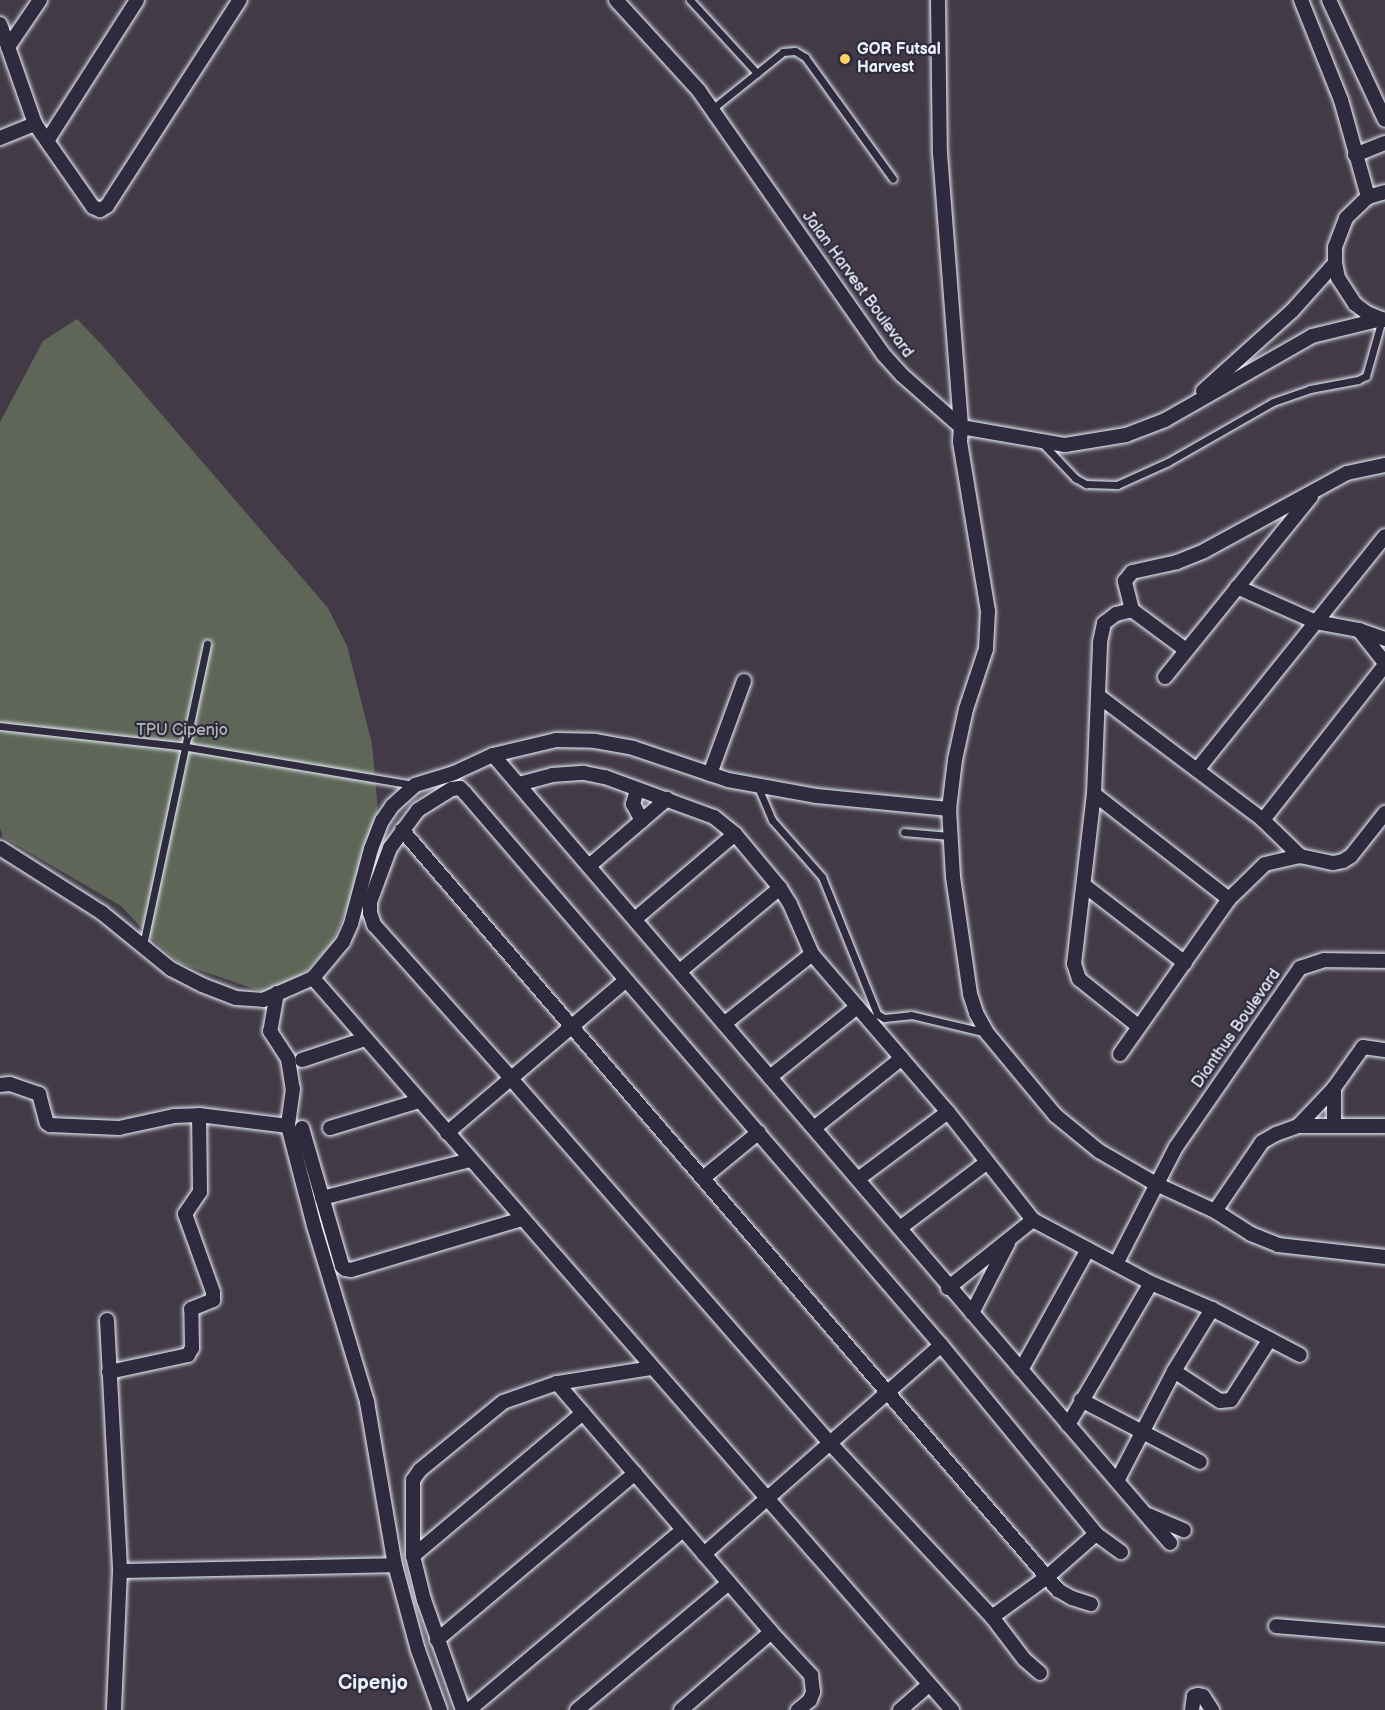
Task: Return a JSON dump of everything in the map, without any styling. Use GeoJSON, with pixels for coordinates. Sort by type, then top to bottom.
{"type":"FeatureCollection","features":[{"type":"Feature","properties":{"kind":"street"},"geometry":{"type":"LineString","coordinates":[[9,47],[40,0]]}},
{"type":"Feature","properties":{"kind":"street"},"geometry":{"type":"LineString","coordinates":[[47,141],[137,0]]}},
{"type":"Feature","properties":{"kind":"street"},"geometry":{"type":"LineString","coordinates":[[0,24],[35,124],[93,207],[100,210],[105,208],[240,0]]}},
{"type":"Feature","properties":{"kind":"street","name":"Jalan Harvest Boulevard"},"geometry":{"type":"LineString","coordinates":[[616,0],[699,91],[883,354],[902,375],[961,427]]}},
{"type":"Feature","properties":{"kind":"street"},"geometry":{"type":"LineString","coordinates":[[938,0],[940,153],[961,427],[960,442],[988,611],[986,650],[964,719],[955,760],[949,809],[949,836],[970,994],[987,1033],[1055,1115],[1099,1151],[1156,1184],[1215,1210],[1251,1233],[1278,1245],[1385,1257]]}},
{"type":"Feature","properties":{"kind":"street"},"geometry":{"type":"LineString","coordinates":[[1301,0],[1341,100],[1354,155],[1368,197]]}},
{"type":"Feature","properties":{"kind":"street"},"geometry":{"type":"LineString","coordinates":[[1329,0],[1385,120]]}},
{"type":"Feature","properties":{"kind":"street"},"geometry":{"type":"LineString","coordinates":[[0,138],[35,124]]}},
{"type":"Feature","properties":{"kind":"street"},"geometry":{"type":"LineString","coordinates":[[1354,155],[1385,143]]}},
{"type":"Feature","properties":{"kind":"street"},"geometry":{"type":"LineString","coordinates":[[1383,320],[1355,304],[1342,285],[1335,263],[1335,247],[1346,218],[1368,197],[1385,192]]}},
{"type":"Feature","properties":{"kind":"street"},"geometry":{"type":"LineString","coordinates":[[1184,409],[1292,311],[1335,263]]}},
{"type":"Feature","properties":{"kind":"street"},"geometry":{"type":"LineString","coordinates":[[961,427],[1065,445],[1085,444],[1126,435],[1165,420],[1312,336],[1383,320]]}},
{"type":"Feature","properties":{"kind":"street"},"geometry":{"type":"LineString","coordinates":[[1186,650],[1132,610],[1125,581],[1132,572],[1177,562],[1204,551],[1347,473],[1385,465]]}},
{"type":"Feature","properties":{"kind":"street"},"geometry":{"type":"LineString","coordinates":[[1164,676],[1314,493]]}},
{"type":"Feature","properties":{"kind":"street"},"geometry":{"type":"LineString","coordinates":[[1197,770],[1385,536]]}},
{"type":"Feature","properties":{"kind":"street"},"geometry":{"type":"LineString","coordinates":[[1237,587],[1316,622],[1359,630],[1385,639]]}},
{"type":"Feature","properties":{"kind":"street"},"geometry":{"type":"LineString","coordinates":[[1132,610],[1116,614],[1104,623],[1100,642],[1100,697],[1094,794],[1075,972],[1079,979],[1138,1026]]}},
{"type":"Feature","properties":{"kind":"street"},"geometry":{"type":"LineString","coordinates":[[1263,820],[1385,664],[1359,630]]}},
{"type":"Feature","properties":{"kind":"street"},"geometry":{"type":"LineString","coordinates":[[710,774],[744,681]]}},
{"type":"Feature","properties":{"kind":"street"},"geometry":{"type":"LineString","coordinates":[[1100,697],[1263,820],[1300,856]]}},
{"type":"Feature","properties":{"kind":"street"},"geometry":{"type":"LineString","coordinates":[[0,848],[101,912],[171,969],[220,993],[236,998],[262,1000],[313,978],[343,942],[382,821],[392,806],[414,785],[454,773],[493,754],[556,740],[595,741],[633,748],[710,774],[758,785],[816,796],[949,809]]}},
{"type":"Feature","properties":{"kind":"street"},"geometry":{"type":"LineString","coordinates":[[493,754],[900,1228],[948,1288],[1170,1544]]}},
{"type":"Feature","properties":{"kind":"street"},"geometry":{"type":"LineString","coordinates":[[519,784],[571,772],[605,777],[714,817],[735,834],[780,888],[812,954],[948,1112],[1033,1220],[1151,1283],[1212,1309],[1300,1355]]}},
{"type":"Feature","properties":{"kind":"street"},"geometry":{"type":"LineString","coordinates":[[1040,1673],[1024,1659],[992,1617],[830,1443],[374,925],[370,913],[370,902],[390,848],[418,810],[452,789],[460,788],[941,1345],[1096,1534],[1122,1552]]}},
{"type":"Feature","properties":{"kind":"street"},"geometry":{"type":"LineString","coordinates":[[637,790],[633,804],[636,815],[642,820]]}},
{"type":"Feature","properties":{"kind":"street"},"geometry":{"type":"LineString","coordinates":[[1094,794],[1229,899]]}},
{"type":"Feature","properties":{"kind":"street"},"geometry":{"type":"LineString","coordinates":[[589,866],[667,799]]}},
{"type":"Feature","properties":{"kind":"street"},"geometry":{"type":"LineString","coordinates":[[1120,1054],[1229,899],[1265,864],[1300,856],[1332,863],[1342,861],[1351,856],[1385,813]]}},
{"type":"Feature","properties":{"kind":"street"},"geometry":{"type":"LineString","coordinates":[[402,830],[1047,1577],[1066,1595],[1091,1604]]}},
{"type":"Feature","properties":{"kind":"street"},"geometry":{"type":"LineString","coordinates":[[635,919],[735,834]]}},
{"type":"Feature","properties":{"kind":"street"},"geometry":{"type":"LineString","coordinates":[[1085,886],[1185,963]]}},
{"type":"Feature","properties":{"kind":"street"},"geometry":{"type":"LineString","coordinates":[[680,971],[780,888]]}},
{"type":"Feature","properties":{"kind":"street"},"geometry":{"type":"LineString","coordinates":[[724,1024],[812,954]]}},
{"type":"Feature","properties":{"kind":"street","name":"Dianthus Boulevard"},"geometry":{"type":"LineString","coordinates":[[1116,1264],[1176,1147],[1300,968],[1324,960],[1385,961]]}},
{"type":"Feature","properties":{"kind":"street"},"geometry":{"type":"LineString","coordinates":[[313,978],[952,1710]]}},
{"type":"Feature","properties":{"kind":"street"},"geometry":{"type":"LineString","coordinates":[[447,1133],[626,980]]}},
{"type":"Feature","properties":{"kind":"street"},"geometry":{"type":"LineString","coordinates":[[277,993],[270,1031],[288,1059],[295,1127],[314,1226],[367,1402],[395,1565],[418,1650],[440,1710]]}},
{"type":"Feature","properties":{"kind":"street"},"geometry":{"type":"LineString","coordinates":[[770,1077],[857,1007]]}},
{"type":"Feature","properties":{"kind":"street"},"geometry":{"type":"LineString","coordinates":[[302,1060],[365,1039]]}},
{"type":"Feature","properties":{"kind":"street"},"geometry":{"type":"LineString","coordinates":[[1215,1210],[1262,1142],[1298,1126],[1334,1088],[1363,1047],[1385,1050]]}},
{"type":"Feature","properties":{"kind":"street"},"geometry":{"type":"LineString","coordinates":[[814,1128],[902,1058]]}},
{"type":"Feature","properties":{"kind":"street"},"geometry":{"type":"LineString","coordinates":[[0,1085],[10,1084],[39,1094],[50,1125],[119,1128],[174,1116],[199,1115],[295,1127]]}},
{"type":"Feature","properties":{"kind":"street"},"geometry":{"type":"LineString","coordinates":[[1334,1088],[1334,1126]]}},
{"type":"Feature","properties":{"kind":"street"},"geometry":{"type":"LineString","coordinates":[[330,1128],[419,1101]]}},
{"type":"Feature","properties":{"kind":"street"},"geometry":{"type":"LineString","coordinates":[[858,1179],[948,1112]]}},
{"type":"Feature","properties":{"kind":"street"},"geometry":{"type":"LineString","coordinates":[[109,1371],[189,1356],[192,1348],[191,1309],[213,1300],[213,1292],[185,1214],[200,1192],[199,1115]]}},
{"type":"Feature","properties":{"kind":"street"},"geometry":{"type":"LineString","coordinates":[[1298,1126],[1385,1126]]}},
{"type":"Feature","properties":{"kind":"street"},"geometry":{"type":"LineString","coordinates":[[295,1127],[322,1198],[342,1266],[351,1270],[522,1219]]}},
{"type":"Feature","properties":{"kind":"street"},"geometry":{"type":"LineString","coordinates":[[703,1178],[759,1132]]}},
{"type":"Feature","properties":{"kind":"street"},"geometry":{"type":"LineString","coordinates":[[322,1198],[470,1160]]}},
{"type":"Feature","properties":{"kind":"street"},"geometry":{"type":"LineString","coordinates":[[900,1228],[986,1163]]}},
{"type":"Feature","properties":{"kind":"street"},"geometry":{"type":"LineString","coordinates":[[948,1288],[1033,1220]]}},
{"type":"Feature","properties":{"kind":"street"},"geometry":{"type":"LineString","coordinates":[[972,1313],[1010,1239]]}},
{"type":"Feature","properties":{"kind":"street"},"geometry":{"type":"LineString","coordinates":[[1021,1370],[1088,1249]]}},
{"type":"Feature","properties":{"kind":"street"},"geometry":{"type":"LineString","coordinates":[[1068,1425],[1151,1283]]}},
{"type":"Feature","properties":{"kind":"street"},"geometry":{"type":"LineString","coordinates":[[1117,1481],[1174,1371],[1212,1309]]}},
{"type":"Feature","properties":{"kind":"street"},"geometry":{"type":"LineString","coordinates":[[107,1320],[120,1571],[114,1710]]}},
{"type":"Feature","properties":{"kind":"street"},"geometry":{"type":"LineString","coordinates":[[1174,1371],[1220,1401],[1231,1400],[1270,1339]]}},
{"type":"Feature","properties":{"kind":"street"},"geometry":{"type":"LineString","coordinates":[[704,1554],[941,1345]]}},
{"type":"Feature","properties":{"kind":"street"},"geometry":{"type":"LineString","coordinates":[[463,1710],[437,1640],[413,1556],[411,1488],[417,1474],[503,1402],[557,1383],[652,1368]]}},
{"type":"Feature","properties":{"kind":"street"},"geometry":{"type":"LineString","coordinates":[[557,1383],[771,1632],[811,1675],[814,1683],[810,1700],[798,1710]]}},
{"type":"Feature","properties":{"kind":"street"},"geometry":{"type":"LineString","coordinates":[[1081,1400],[1200,1462]]}},
{"type":"Feature","properties":{"kind":"street"},"geometry":{"type":"LineString","coordinates":[[413,1556],[583,1413]]}},
{"type":"Feature","properties":{"kind":"street"},"geometry":{"type":"LineString","coordinates":[[437,1640],[635,1473]]}},
{"type":"Feature","properties":{"kind":"street"},"geometry":{"type":"LineString","coordinates":[[1144,1513],[1184,1530]]}},
{"type":"Feature","properties":{"kind":"street"},"geometry":{"type":"LineString","coordinates":[[469,1710],[683,1530]]}},
{"type":"Feature","properties":{"kind":"street"},"geometry":{"type":"LineString","coordinates":[[992,1617],[1047,1577],[1096,1534]]}},
{"type":"Feature","properties":{"kind":"street"},"geometry":{"type":"LineString","coordinates":[[120,1571],[395,1565]]}},
{"type":"Feature","properties":{"kind":"street"},"geometry":{"type":"LineString","coordinates":[[577,1710],[729,1583]]}},
{"type":"Feature","properties":{"kind":"street"},"geometry":{"type":"LineString","coordinates":[[1276,1626],[1385,1635]]}},
{"type":"Feature","properties":{"kind":"street"},"geometry":{"type":"LineString","coordinates":[[681,1710],[771,1632]]}},
{"type":"Feature","properties":{"kind":"street"},"geometry":{"type":"LineString","coordinates":[[900,1710],[929,1685]]}},
{"type":"Feature","properties":{"kind":"street"},"geometry":{"type":"LineString","coordinates":[[1192,1710],[1194,1696],[1198,1695],[1203,1696],[1212,1710]]}},
{"type":"Feature","properties":{"kind":"lane"},"geometry":{"type":"LineString","coordinates":[[690,0],[757,73]]}},
{"type":"Feature","properties":{"kind":"lane"},"geometry":{"type":"LineString","coordinates":[[712,109],[783,52],[795,51],[805,57],[893,179]]}},
{"type":"Feature","properties":{"kind":"lane"},"geometry":{"type":"LineString","coordinates":[[1041,442],[1075,478],[1086,484],[1117,484],[1168,462],[1273,402],[1310,389],[1358,380],[1365,376],[1383,320]]}},
{"type":"Feature","properties":{"kind":"lane"},"geometry":{"type":"LineString","coordinates":[[143,945],[187,747],[207,644]]}},
{"type":"Feature","properties":{"kind":"lane"},"geometry":{"type":"LineString","coordinates":[[0,726],[187,747],[414,785]]}},
{"type":"Feature","properties":{"kind":"lane"},"geometry":{"type":"LineString","coordinates":[[758,785],[772,820],[822,877],[877,1014],[884,1018],[911,1016],[987,1033]]}},
{"type":"Feature","properties":{"kind":"lane"},"geometry":{"type":"LineString","coordinates":[[904,832],[949,836]]}},
{"type":"Feature","properties":{"kind":"green space","name":"TPU Cipenjo"},"geometry":{"type":"Polygon","coordinates":[[[77,319],[328,608],[347,646],[372,744],[378,810],[359,882],[332,943],[281,998],[179,963],[152,939],[121,906],[3,837],[0,828],[0,422],[43,341],[77,319]]]}},
{"type":"Feature","properties":{"kind":"place","name":"GOR Futsal Harvest"},"geometry":{"type":"Point","coordinates":[845,59]}},
{"type":"Feature","properties":{"kind":"district","name":"Cipenjo"},"geometry":{"type":"Point","coordinates":[373,1683]}}]}
